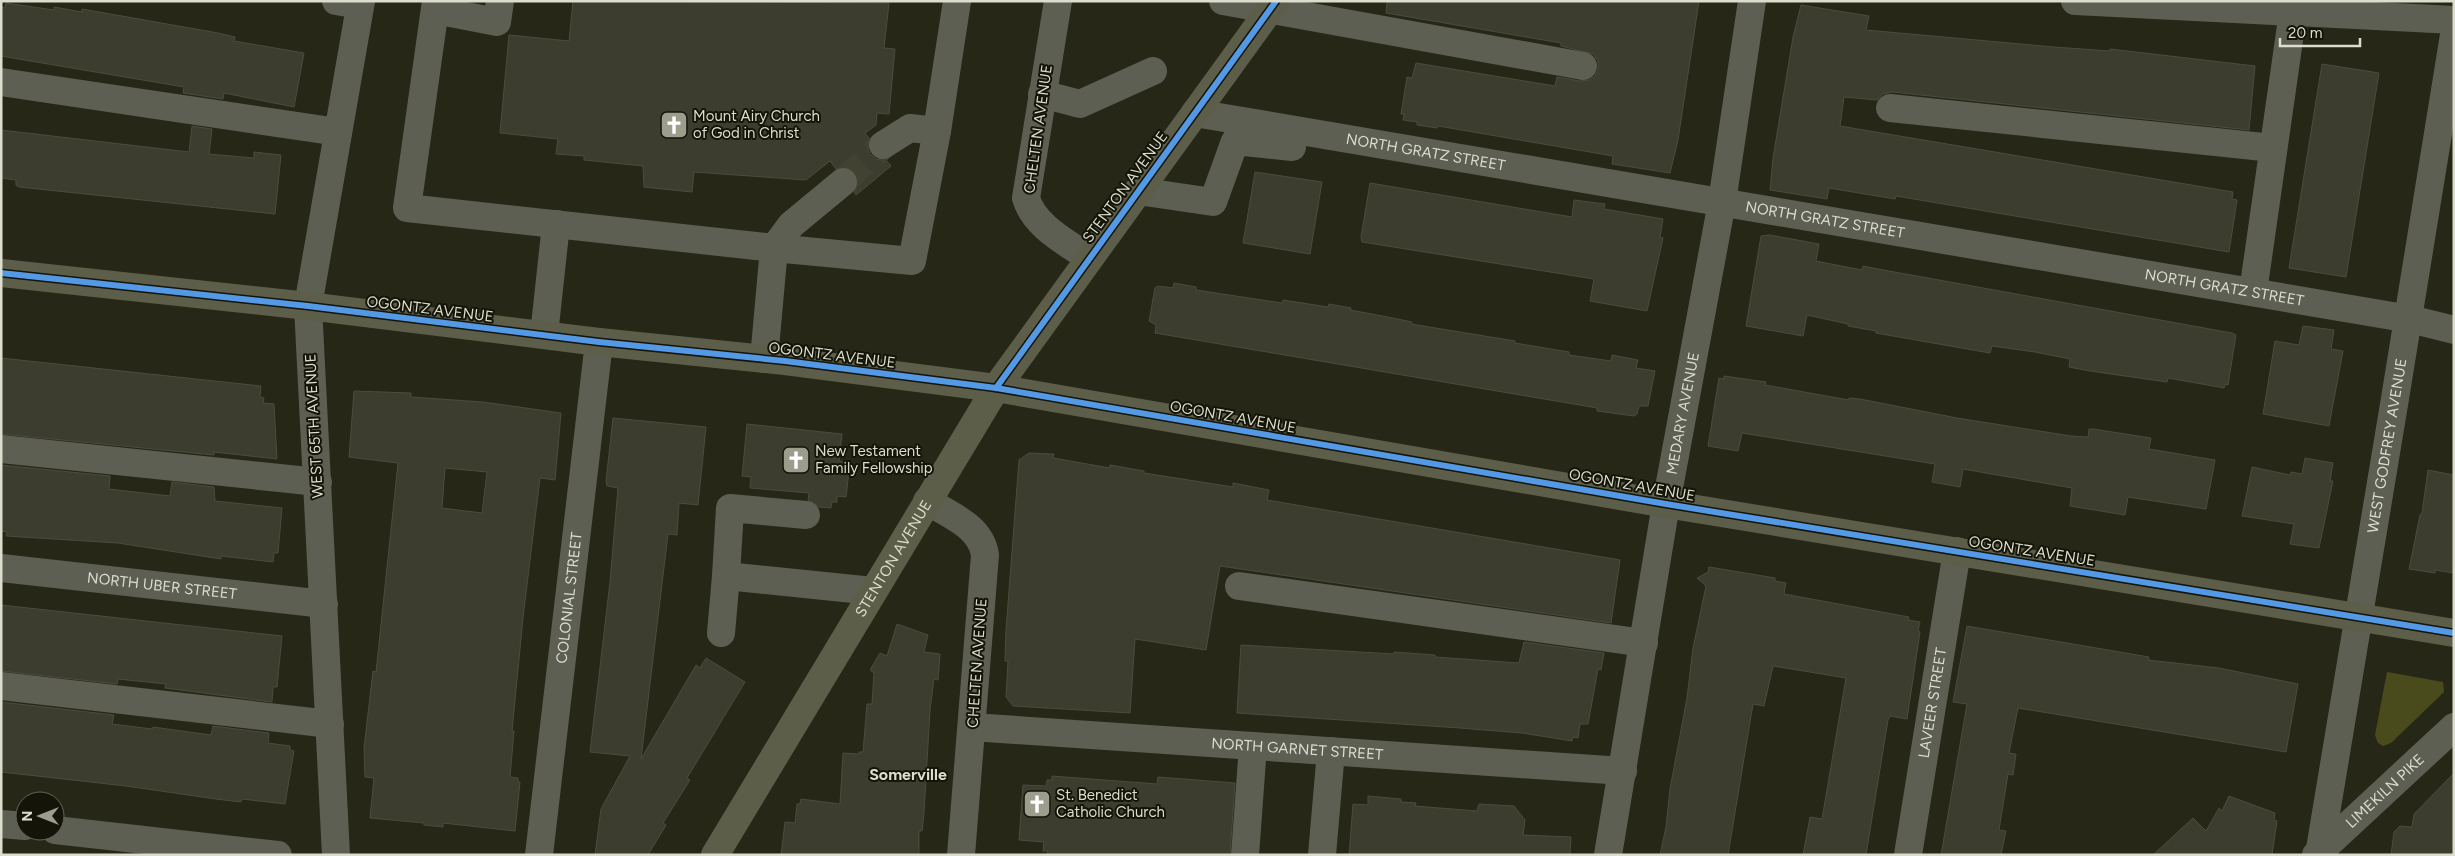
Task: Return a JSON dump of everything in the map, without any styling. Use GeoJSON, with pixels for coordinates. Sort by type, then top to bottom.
{"type":"FeatureCollection","features":[{"type":"Feature","properties":{"kind":"main road","name":"STENTON AVENUE"},"geometry":{"type":"LineString","coordinates":[[715,855],[996,388],[1273,5]]}},
{"type":"Feature","properties":{"kind":"main road","name":"OGONTZ AVENUE"},"geometry":{"type":"LineString","coordinates":[[1,273],[308,306],[599,342],[764,358],[996,388],[1666,504],[2454,633]]}},
{"type":"Feature","properties":{"kind":"street"},"geometry":{"type":"LineString","coordinates":[[500,1],[496,22],[436,6],[408,208],[774,248],[912,261],[937,131],[958,1]]}},
{"type":"Feature","properties":{"kind":"street","name":"CHELTEN AVENUE"},"geometry":{"type":"LineString","coordinates":[[1058,1],[1026,198],[1030,209],[1038,220],[1089,258]]}},
{"type":"Feature","properties":{"kind":"street"},"geometry":{"type":"LineString","coordinates":[[1223,1],[1273,5],[1583,66]]}},
{"type":"Feature","properties":{"kind":"street","name":"MEDARY AVENUE"},"geometry":{"type":"LineString","coordinates":[[1608,855],[1666,504],[1722,202],[1752,1]]}},
{"type":"Feature","properties":{"kind":"street"},"geometry":{"type":"LineString","coordinates":[[2075,1],[2304,9],[2454,20]]}},
{"type":"Feature","properties":{"kind":"street","name":"WEST 65TH AVENUE"},"geometry":{"type":"LineString","coordinates":[[336,855],[308,306],[338,132],[352,3]]}},
{"type":"Feature","properties":{"kind":"street"},"geometry":{"type":"LineString","coordinates":[[2252,292],[2273,148],[2304,9]]}},
{"type":"Feature","properties":{"kind":"street","name":"WEST GODFREY AVENUE"},"geometry":{"type":"LineString","coordinates":[[2318,853],[2357,616],[2410,319],[2454,35]]}},
{"type":"Feature","properties":{"kind":"street"},"geometry":{"type":"LineString","coordinates":[[1042,94],[1080,104],[1153,71]]}},
{"type":"Feature","properties":{"kind":"street"},"geometry":{"type":"LineString","coordinates":[[1,82],[338,132]]}},
{"type":"Feature","properties":{"kind":"street"},"geometry":{"type":"LineString","coordinates":[[1890,108],[2273,148]]}},
{"type":"Feature","properties":{"kind":"street","name":"NORTH GRATZ STREET"},"geometry":{"type":"LineString","coordinates":[[1195,113],[2410,319],[2454,330]]}},
{"type":"Feature","properties":{"kind":"street"},"geometry":{"type":"LineString","coordinates":[[883,145],[910,128],[937,131]]}},
{"type":"Feature","properties":{"kind":"street"},"geometry":{"type":"LineString","coordinates":[[1138,191],[1213,202],[1235,141],[1340,152],[1341,138]]}},
{"type":"Feature","properties":{"kind":"street"},"geometry":{"type":"LineString","coordinates":[[764,358],[774,248],[791,225],[843,182]]}},
{"type":"Feature","properties":{"kind":"street"},"geometry":{"type":"LineString","coordinates":[[544,335],[556,224]]}},
{"type":"Feature","properties":{"kind":"street","name":"COLONIAL STREET"},"geometry":{"type":"LineString","coordinates":[[539,855],[599,342]]}},
{"type":"Feature","properties":{"kind":"street"},"geometry":{"type":"LineString","coordinates":[[1,449],[318,482]]}},
{"type":"Feature","properties":{"kind":"street","name":"CHELTEN AVENUE"},"geometry":{"type":"LineString","coordinates":[[927,501],[974,530],[983,542],[985,555],[961,855]]}},
{"type":"Feature","properties":{"kind":"street"},"geometry":{"type":"LineString","coordinates":[[721,633],[730,508],[806,514]]}},
{"type":"Feature","properties":{"kind":"street","name":"LAVEER STREET"},"geometry":{"type":"LineString","coordinates":[[1908,855],[1957,551]]}},
{"type":"Feature","properties":{"kind":"street","name":"NORTH UBER STREET"},"geometry":{"type":"LineString","coordinates":[[1,568],[324,604]]}},
{"type":"Feature","properties":{"kind":"street"},"geometry":{"type":"LineString","coordinates":[[726,576],[873,591]]}},
{"type":"Feature","properties":{"kind":"street"},"geometry":{"type":"LineString","coordinates":[[1239,586],[1644,643]]}},
{"type":"Feature","properties":{"kind":"street"},"geometry":{"type":"LineString","coordinates":[[1,686],[330,724]]}},
{"type":"Feature","properties":{"kind":"street","name":"NORTH GARNET STREET"},"geometry":{"type":"LineString","coordinates":[[972,727],[1622,771]]}},
{"type":"Feature","properties":{"kind":"street","name":"LIMEKILN PIKE"},"geometry":{"type":"LineString","coordinates":[[2318,853],[2454,727]]}},
{"type":"Feature","properties":{"kind":"street"},"geometry":{"type":"LineString","coordinates":[[1245,855],[1253,746]]}},
{"type":"Feature","properties":{"kind":"street"},"geometry":{"type":"LineString","coordinates":[[1322,855],[1331,751]]}},
{"type":"Feature","properties":{"kind":"street"},"geometry":{"type":"LineString","coordinates":[[1,824],[15,825]]}},
{"type":"Feature","properties":{"kind":"street"},"geometry":{"type":"LineString","coordinates":[[65,831],[278,855]]}},
{"type":"Feature","properties":{"kind":"shaded area"},"geometry":{"type":"Polygon","coordinates":[[[2387,672],[2443,682],[2444,692],[2391,743],[2383,746],[2378,743],[2375,735],[2387,672]]]}},
{"type":"Feature","properties":{"kind":"building"},"geometry":{"type":"Polygon","coordinates":[[[573,1],[889,3],[884,48],[895,49],[889,114],[877,113],[876,125],[865,133],[869,138],[867,146],[870,154],[876,159],[886,160],[891,166],[856,195],[854,192],[858,180],[855,172],[848,167],[836,169],[830,161],[806,180],[694,172],[692,192],[644,187],[643,166],[584,160],[584,156],[556,154],[558,139],[500,133],[509,35],[569,41],[573,1]]]}},
{"type":"Feature","properties":{"kind":"building"},"geometry":{"type":"Polygon","coordinates":[[[1387,1],[1699,1],[1678,140],[1670,173],[1612,164],[1613,156],[1438,126],[1437,128],[1417,125],[1417,122],[1403,120],[1404,114],[1401,114],[1407,77],[1412,78],[1416,63],[1555,86],[1557,77],[1580,81],[1589,80],[1595,76],[1598,69],[1598,61],[1593,54],[1561,46],[1561,43],[1386,13],[1387,1]]]}},
{"type":"Feature","properties":{"kind":"building"},"geometry":{"type":"Polygon","coordinates":[[[6,3],[54,10],[54,7],[82,12],[82,9],[218,33],[235,37],[234,41],[304,53],[294,107],[224,93],[223,99],[183,93],[184,87],[1,56],[1,7],[5,8],[6,3]]]}},
{"type":"Feature","properties":{"kind":"building"},"geometry":{"type":"Polygon","coordinates":[[[1801,5],[1869,16],[1866,30],[2054,47],[2110,51],[2110,49],[2255,66],[2249,130],[1892,92],[1883,94],[1877,100],[1844,97],[1840,126],[2233,192],[2232,199],[2237,200],[2229,252],[1896,196],[1895,199],[1829,188],[1827,199],[1770,190],[1773,158],[1793,37],[1801,5]]]}},
{"type":"Feature","properties":{"kind":"building"},"geometry":{"type":"Polygon","coordinates":[[[2322,64],[2379,73],[2346,277],[2289,268],[2322,64]]]}},
{"type":"Feature","properties":{"kind":"building"},"geometry":{"type":"Polygon","coordinates":[[[192,126],[212,129],[209,154],[254,158],[254,152],[281,155],[275,214],[19,187],[16,185],[16,180],[1,178],[1,130],[189,152],[192,126]]]}},
{"type":"Feature","properties":{"kind":"building"},"geometry":{"type":"Polygon","coordinates":[[[1255,172],[1322,182],[1310,254],[1243,243],[1255,172]]]}},
{"type":"Feature","properties":{"kind":"building"},"geometry":{"type":"Polygon","coordinates":[[[1370,183],[1572,217],[1574,200],[1605,204],[1604,209],[1663,219],[1660,237],[1663,238],[1647,311],[1590,301],[1594,279],[1362,242],[1361,237],[1370,183]]]}},
{"type":"Feature","properties":{"kind":"building"},"geometry":{"type":"Polygon","coordinates":[[[1770,235],[1819,244],[1816,261],[1862,270],[1863,266],[2232,333],[2236,335],[2228,385],[2225,384],[2224,388],[2168,378],[2167,382],[2090,371],[2069,367],[2070,359],[2035,352],[1992,346],[1990,353],[1876,333],[1876,331],[1807,315],[1803,336],[1746,326],[1761,236],[1770,235]]]}},
{"type":"Feature","properties":{"kind":"building"},"geometry":{"type":"Polygon","coordinates":[[[1174,283],[1196,287],[1196,290],[1282,303],[1283,300],[1328,307],[1329,304],[1351,308],[1350,310],[1412,322],[1411,324],[1515,341],[1515,343],[1569,352],[1569,355],[1611,361],[1612,355],[1638,360],[1636,368],[1655,371],[1648,406],[1639,406],[1637,414],[1634,416],[1597,411],[1597,408],[1155,333],[1156,325],[1149,321],[1155,288],[1158,286],[1173,288],[1174,283]]]}},
{"type":"Feature","properties":{"kind":"building"},"geometry":{"type":"Polygon","coordinates":[[[2303,326],[2334,330],[2331,349],[2343,351],[2329,426],[2263,414],[2275,341],[2299,345],[2303,326]]]}},
{"type":"Feature","properties":{"kind":"building"},"geometry":{"type":"Polygon","coordinates":[[[1,358],[261,386],[260,397],[264,398],[263,403],[274,404],[277,459],[214,452],[214,455],[1,434],[1,358]]]}},
{"type":"Feature","properties":{"kind":"building"},"geometry":{"type":"Polygon","coordinates":[[[1724,376],[1766,382],[1765,385],[1849,400],[1849,398],[1860,399],[1957,418],[2071,436],[2088,437],[2089,429],[2093,429],[2151,438],[2149,449],[2215,460],[2206,509],[2128,497],[2125,515],[2070,506],[2072,488],[1963,469],[1960,487],[1932,482],[1935,464],[1742,433],[1738,451],[1708,446],[1719,378],[1724,379],[1724,376]]]}},
{"type":"Feature","properties":{"kind":"building"},"geometry":{"type":"Polygon","coordinates":[[[354,391],[411,393],[411,397],[483,402],[561,413],[555,480],[540,478],[523,618],[512,731],[514,731],[510,777],[518,778],[518,782],[520,782],[515,831],[443,823],[443,827],[424,825],[424,823],[370,818],[374,778],[365,777],[364,748],[373,671],[376,672],[398,463],[349,457],[354,391]],[[445,468],[442,508],[482,513],[487,472],[445,468]]]}},
{"type":"Feature","properties":{"kind":"building"},"geometry":{"type":"Polygon","coordinates":[[[613,418],[706,427],[698,505],[679,503],[677,535],[668,534],[641,759],[696,665],[700,668],[706,658],[745,682],[687,778],[690,780],[663,823],[666,825],[648,855],[595,855],[601,809],[630,756],[590,752],[610,582],[618,488],[607,486],[606,481],[613,418]]]}},
{"type":"Feature","properties":{"kind":"building"},"geometry":{"type":"Polygon","coordinates":[[[747,424],[842,434],[839,461],[850,462],[846,497],[837,496],[837,502],[832,502],[831,508],[819,507],[808,500],[809,493],[750,488],[751,477],[742,476],[747,424]]]}},
{"type":"Feature","properties":{"kind":"building"},"geometry":{"type":"Polygon","coordinates":[[[1029,453],[1054,454],[1053,458],[1110,468],[1110,465],[1144,471],[1144,473],[1233,487],[1233,483],[1269,490],[1267,500],[1620,560],[1611,623],[1220,566],[1206,650],[1135,639],[1130,713],[1013,706],[1006,697],[1008,661],[1005,661],[1006,630],[1019,460],[1029,453]]]}},
{"type":"Feature","properties":{"kind":"building"},"geometry":{"type":"Polygon","coordinates":[[[2305,458],[2333,463],[2330,481],[2333,481],[2319,548],[2290,544],[2294,524],[2242,516],[2252,467],[2290,475],[2291,472],[2302,474],[2305,458]]]}},
{"type":"Feature","properties":{"kind":"building"},"geometry":{"type":"Polygon","coordinates":[[[1,465],[110,476],[109,489],[170,496],[172,482],[214,487],[215,501],[282,508],[278,553],[274,553],[273,562],[221,556],[221,559],[118,543],[6,536],[7,532],[1,531],[1,465]]]}},
{"type":"Feature","properties":{"kind":"building"},"geometry":{"type":"Polygon","coordinates":[[[2428,470],[2454,475],[2454,573],[2435,570],[2435,573],[2409,569],[2422,513],[2428,470]]]}},
{"type":"Feature","properties":{"kind":"building"},"geometry":{"type":"Polygon","coordinates":[[[1709,567],[1775,578],[1775,581],[1786,583],[1784,594],[1909,617],[1908,620],[1920,622],[1907,719],[1890,716],[1888,720],[1866,855],[1803,855],[1810,817],[1822,819],[1846,678],[1773,666],[1764,706],[1753,704],[1728,855],[1660,855],[1687,698],[1693,648],[1706,586],[1697,578],[1708,572],[1709,567]]]}},
{"type":"Feature","properties":{"kind":"building"},"geometry":{"type":"Polygon","coordinates":[[[1,605],[282,636],[277,687],[273,687],[272,702],[165,688],[166,684],[118,679],[117,684],[1,671],[1,605]]]}},
{"type":"Feature","properties":{"kind":"building"},"geometry":{"type":"Polygon","coordinates":[[[897,624],[928,635],[924,652],[940,654],[938,680],[934,679],[930,710],[924,813],[922,831],[919,831],[919,855],[781,855],[785,822],[795,823],[797,804],[800,804],[801,799],[840,804],[843,753],[859,754],[859,752],[863,752],[867,704],[872,704],[874,673],[870,670],[880,653],[887,656],[897,624]]]}},
{"type":"Feature","properties":{"kind":"building"},"geometry":{"type":"Polygon","coordinates":[[[1967,626],[2149,657],[2148,660],[2219,668],[2298,684],[2286,752],[2018,708],[2009,753],[2016,754],[2013,775],[2008,774],[1999,830],[2006,831],[2001,855],[1941,855],[1967,704],[1953,702],[1967,626]]]}},
{"type":"Feature","properties":{"kind":"building"},"geometry":{"type":"Polygon","coordinates":[[[1524,642],[1604,653],[1601,670],[1598,669],[1588,724],[1580,724],[1578,738],[1573,737],[1572,741],[1522,733],[1237,713],[1241,645],[1394,654],[1394,652],[1519,663],[1524,642]]]}},
{"type":"Feature","properties":{"kind":"building"},"geometry":{"type":"Polygon","coordinates":[[[1,702],[114,715],[112,724],[152,729],[153,727],[211,735],[213,726],[269,733],[268,743],[290,746],[290,750],[294,751],[285,804],[242,799],[241,802],[126,786],[1,772],[1,702]]]}},
{"type":"Feature","properties":{"kind":"building"},"geometry":{"type":"Polygon","coordinates":[[[2454,773],[2454,855],[2391,855],[2394,832],[2400,826],[2412,827],[2414,814],[2454,773]]]}},
{"type":"Feature","properties":{"kind":"building"},"geometry":{"type":"Polygon","coordinates":[[[1052,776],[1157,784],[1158,777],[1235,783],[1230,855],[1047,855],[1048,851],[1043,851],[1044,842],[1019,840],[1023,785],[1046,786],[1047,780],[1052,780],[1052,776]]]}},
{"type":"Feature","properties":{"kind":"building"},"geometry":{"type":"Polygon","coordinates":[[[1368,796],[1401,799],[1401,802],[1416,803],[1415,806],[1477,811],[1479,804],[1514,806],[1525,820],[1523,835],[1571,837],[1570,855],[1349,855],[1353,804],[1368,805],[1368,796]]]}},
{"type":"Feature","properties":{"kind":"building"},"geometry":{"type":"Polygon","coordinates":[[[2229,796],[2275,813],[2274,820],[2277,821],[2272,855],[2153,855],[2193,818],[2206,831],[2219,808],[2222,811],[2229,796]]]}},
{"type":"Feature","properties":{"kind":"tunnel"},"geometry":{"type":"LineString","coordinates":[[843,182],[883,145]]}},
{"type":"Feature","properties":{"kind":"cycle path"},"geometry":{"type":"LineString","coordinates":[[996,388],[1276,1]]}},
{"type":"Feature","properties":{"kind":"cycle path"},"geometry":{"type":"LineString","coordinates":[[1,273],[308,306],[599,342],[785,361],[996,388],[1666,504],[2454,633]]}},
{"type":"Feature","properties":{"kind":"place","name":"Mount Airy Church of God in Christ"},"geometry":{"type":"Point","coordinates":[674,125]}},
{"type":"Feature","properties":{"kind":"place","name":"New Testament Family Fellowship"},"geometry":{"type":"Point","coordinates":[796,460]}},
{"type":"Feature","properties":{"kind":"place","name":"St. Benedict Catholic Church"},"geometry":{"type":"Point","coordinates":[1037,804]}},
{"type":"Feature","properties":{"kind":"district","name":"Somerville"},"geometry":{"type":"Point","coordinates":[908,774]}}]}
